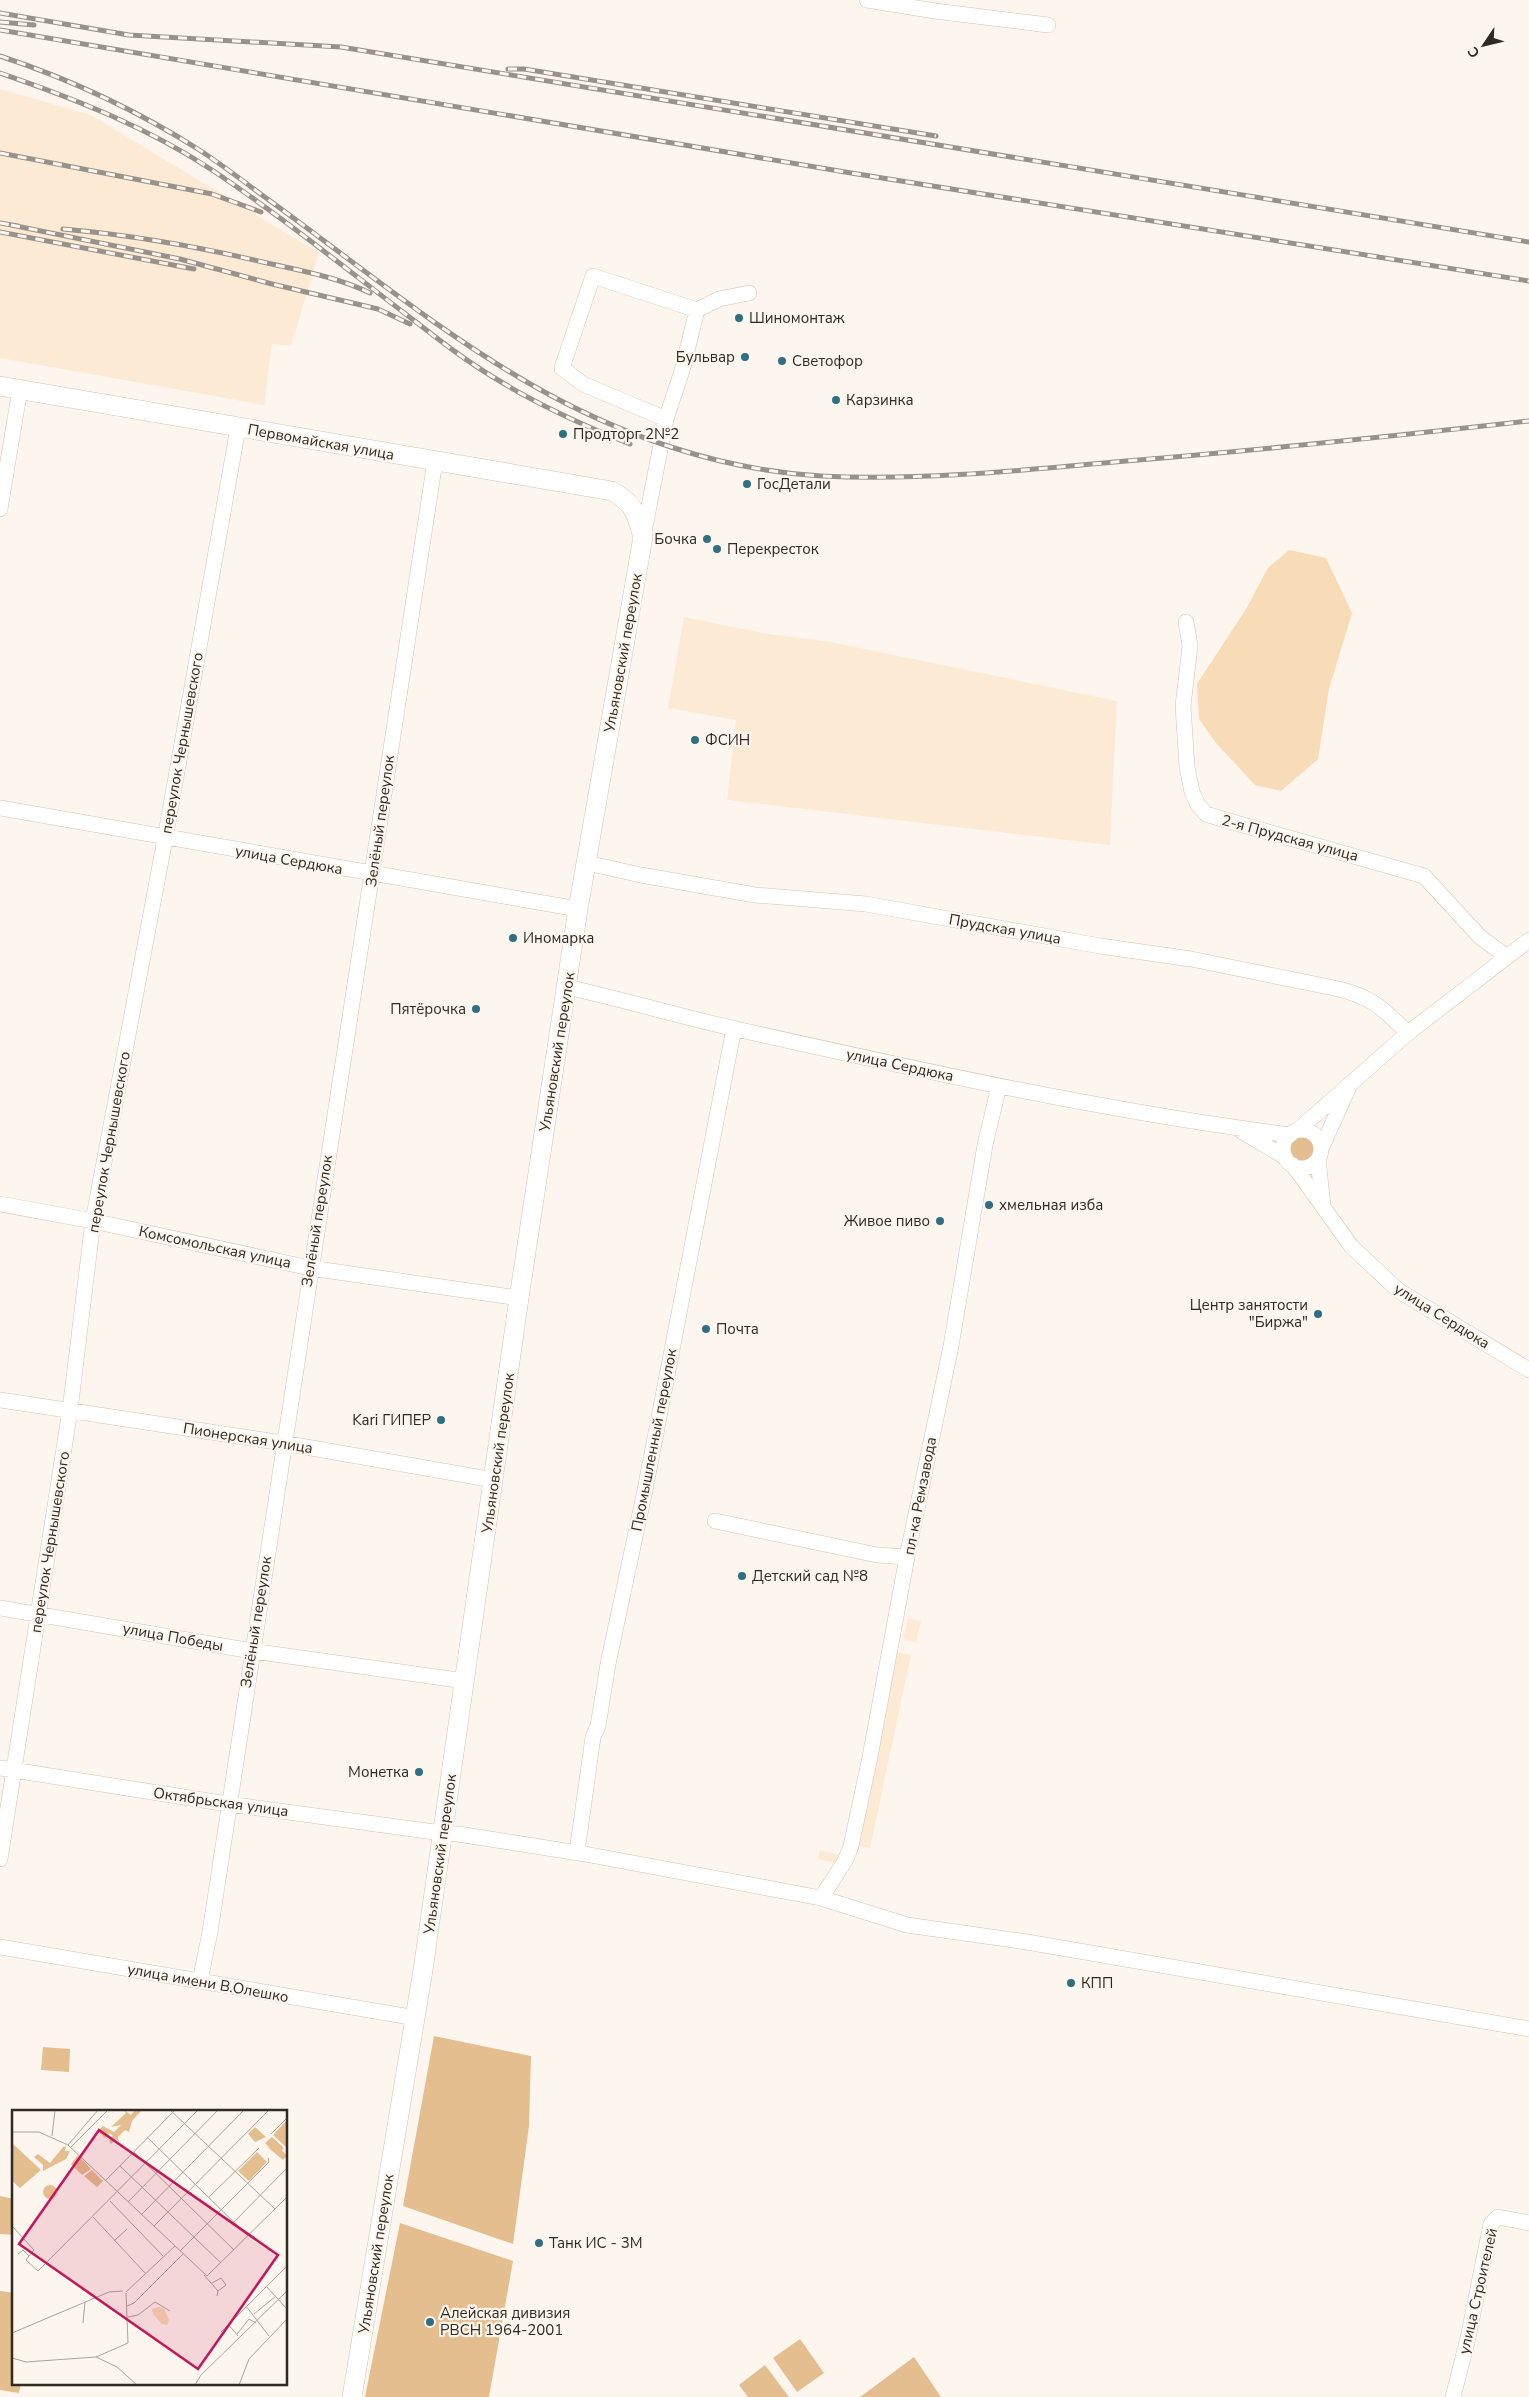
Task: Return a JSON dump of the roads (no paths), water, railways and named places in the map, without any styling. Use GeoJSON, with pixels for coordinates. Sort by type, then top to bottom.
{"type":"FeatureCollection","features":[{"type":"Feature","properties":{"kind":"main road","name":"Первомайская улица"},"geometry":{"type":"LineString","coordinates":[[0,386],[612,491],[626,499],[635,510]]}},
{"type":"Feature","properties":{"kind":"main road","name":"Ульяновский переулок"},"geometry":{"type":"LineString","coordinates":[[352,2397],[416,2018],[519,1298],[578,909],[643,536],[635,510]]}},
{"type":"Feature","properties":{"kind":"street"},"geometry":{"type":"LineString","coordinates":[[867,0],[937,6],[1048,25]]}},
{"type":"Feature","properties":{"kind":"street"},"geometry":{"type":"LineString","coordinates":[[666,419],[583,384],[562,368],[593,276],[697,310],[719,299],[749,293]]}},
{"type":"Feature","properties":{"kind":"street"},"geometry":{"type":"LineString","coordinates":[[643,536],[666,419],[682,371],[697,310]]}},
{"type":"Feature","properties":{"kind":"street"},"geometry":{"type":"LineString","coordinates":[[0,509],[20,389]]}},
{"type":"Feature","properties":{"kind":"street","name":"переулок Чернышевского"},"geometry":{"type":"LineString","coordinates":[[0,1859],[7,1769],[39,1615],[70,1410],[93,1221],[165,838],[238,428]]}},
{"type":"Feature","properties":{"kind":"street","name":"Зелёный переулок"},"geometry":{"type":"LineString","coordinates":[[200,1981],[435,461]]}},
{"type":"Feature","properties":{"kind":"street","name":"2-я Прудская улица"},"geometry":{"type":"LineString","coordinates":[[1186,622],[1190,646],[1183,706],[1186,759],[1192,792],[1198,805],[1206,814],[1424,876],[1480,937],[1506,956]]}},
{"type":"Feature","properties":{"kind":"street","name":"улица Сердюка"},"geometry":{"type":"LineString","coordinates":[[0,808],[372,875],[578,909]]}},
{"type":"Feature","properties":{"kind":"street","name":"Прудская улица"},"geometry":{"type":"LineString","coordinates":[[587,863],[755,895],[866,904],[1100,946],[1192,958],[1363,995],[1379,1005],[1408,1033]]}},
{"type":"Feature","properties":{"kind":"street"},"geometry":{"type":"LineString","coordinates":[[1289,1161],[1284,1145],[1294,1132],[1408,1033],[1529,940]]}},
{"type":"Feature","properties":{"kind":"street","name":"улица Сердюка"},"geometry":{"type":"LineString","coordinates":[[567,988],[734,1028],[999,1086],[1236,1128],[1294,1132]]}},
{"type":"Feature","properties":{"kind":"street","name":"Промышленный переулок"},"geometry":{"type":"LineString","coordinates":[[577,1852],[593,1736],[598,1726],[608,1664],[645,1490],[734,1028]]}},
{"type":"Feature","properties":{"kind":"street"},"geometry":{"type":"LineString","coordinates":[[1236,1128],[1289,1161],[1304,1167],[1314,1163],[1320,1154],[1350,1083]]}},
{"type":"Feature","properties":{"kind":"street","name":"пл-ка Ремзавода"},"geometry":{"type":"LineString","coordinates":[[821,1898],[851,1846],[882,1699],[907,1557],[951,1346],[983,1154],[999,1086]]}},
{"type":"Feature","properties":{"kind":"street"},"geometry":{"type":"LineString","coordinates":[[1294,1132],[1314,1134],[1320,1154],[1323,1208]]}},
{"type":"Feature","properties":{"kind":"street","name":"улица Сердюка"},"geometry":{"type":"LineString","coordinates":[[1289,1161],[1351,1246],[1399,1291],[1529,1370]]}},
{"type":"Feature","properties":{"kind":"street","name":"Комсомольская улица"},"geometry":{"type":"LineString","coordinates":[[0,1204],[93,1221],[310,1268],[519,1298]]}},
{"type":"Feature","properties":{"kind":"street","name":"Пионерская улица"},"geometry":{"type":"LineString","coordinates":[[0,1400],[283,1443],[494,1480]]}},
{"type":"Feature","properties":{"kind":"street"},"geometry":{"type":"LineString","coordinates":[[716,1521],[876,1555],[907,1557]]}},
{"type":"Feature","properties":{"kind":"street","name":"улица Победы"},"geometry":{"type":"LineString","coordinates":[[0,1608],[252,1650],[465,1681]]}},
{"type":"Feature","properties":{"kind":"street","name":"Октябрьская улица"},"geometry":{"type":"LineString","coordinates":[[7,1769],[228,1804],[442,1834],[458,1834],[577,1852],[821,1898],[907,1925],[1037,1944],[1529,2029]]}},
{"type":"Feature","properties":{"kind":"street","name":"улица имени В.Олешко"},"geometry":{"type":"LineString","coordinates":[[0,1947],[416,2018]]}},
{"type":"Feature","properties":{"kind":"street","name":"улица Строителей"},"geometry":{"type":"LineString","coordinates":[[1453,2397],[1468,2338],[1491,2224],[1498,2217],[1529,2223]]}},
{"type":"Feature","properties":{"kind":"railway"},"geometry":{"type":"LineString","coordinates":[[0,13],[129,35],[341,47],[1529,242]]}},
{"type":"Feature","properties":{"kind":"railway"},"geometry":{"type":"LineString","coordinates":[[0,22],[34,25]]}},
{"type":"Feature","properties":{"kind":"railway"},"geometry":{"type":"LineString","coordinates":[[0,30],[851,173],[1529,281]]}},
{"type":"Feature","properties":{"kind":"railway"},"geometry":{"type":"LineString","coordinates":[[0,56],[52,75],[104,98],[154,123],[201,151],[428,318],[496,364],[532,385],[565,403],[635,434],[708,458],[745,466],[821,476],[936,476],[1227,452],[1529,421]]}},
{"type":"Feature","properties":{"kind":"railway"},"geometry":{"type":"LineString","coordinates":[[508,69],[524,69],[936,136]]}},
{"type":"Feature","properties":{"kind":"railway"},"geometry":{"type":"LineString","coordinates":[[0,73],[82,103],[162,140],[212,170],[261,204],[473,364],[546,407],[630,444]]}},
{"type":"Feature","properties":{"kind":"railway"},"geometry":{"type":"LineString","coordinates":[[0,153],[212,194],[261,212]]}},
{"type":"Feature","properties":{"kind":"railway"},"geometry":{"type":"LineString","coordinates":[[0,223],[18,226]]}},
{"type":"Feature","properties":{"kind":"railway"},"geometry":{"type":"LineString","coordinates":[[11,225],[180,259],[272,284],[378,309],[410,324]]}},
{"type":"Feature","properties":{"kind":"railway"},"geometry":{"type":"LineString","coordinates":[[63,229],[140,238],[217,252],[319,275],[358,287],[370,293]]}},
{"type":"Feature","properties":{"kind":"railway"},"geometry":{"type":"LineString","coordinates":[[0,232],[194,269]]}},
{"type":"Feature","properties":{"kind":"place","name":"Шиномонтаж"},"geometry":{"type":"Point","coordinates":[739,318]}},
{"type":"Feature","properties":{"kind":"place","name":"Бульвар"},"geometry":{"type":"Point","coordinates":[745,357]}},
{"type":"Feature","properties":{"kind":"place","name":"Светофор"},"geometry":{"type":"Point","coordinates":[782,361]}},
{"type":"Feature","properties":{"kind":"place","name":"Карзинка"},"geometry":{"type":"Point","coordinates":[836,400]}},
{"type":"Feature","properties":{"kind":"place","name":"Продторг 2№2"},"geometry":{"type":"Point","coordinates":[563,434]}},
{"type":"Feature","properties":{"kind":"place","name":"ГосДетали"},"geometry":{"type":"Point","coordinates":[747,484]}},
{"type":"Feature","properties":{"kind":"place","name":"Бочка"},"geometry":{"type":"Point","coordinates":[707,539]}},
{"type":"Feature","properties":{"kind":"place","name":"Перекресток"},"geometry":{"type":"Point","coordinates":[717,549]}},
{"type":"Feature","properties":{"kind":"place","name":"ФСИН"},"geometry":{"type":"Point","coordinates":[695,740]}},
{"type":"Feature","properties":{"kind":"place","name":"Иномарка"},"geometry":{"type":"Point","coordinates":[513,938]}},
{"type":"Feature","properties":{"kind":"place","name":"Пятёрочка"},"geometry":{"type":"Point","coordinates":[476,1009]}},
{"type":"Feature","properties":{"kind":"place","name":"хмельная изба"},"geometry":{"type":"Point","coordinates":[989,1205]}},
{"type":"Feature","properties":{"kind":"place","name":"Живое пиво"},"geometry":{"type":"Point","coordinates":[940,1221]}},
{"type":"Feature","properties":{"kind":"place","name":"Центр занятости \"Биржа\""},"geometry":{"type":"Point","coordinates":[1318,1314]}},
{"type":"Feature","properties":{"kind":"place","name":"Почта"},"geometry":{"type":"Point","coordinates":[706,1329]}},
{"type":"Feature","properties":{"kind":"place","name":"Kari ГИПЕР"},"geometry":{"type":"Point","coordinates":[441,1420]}},
{"type":"Feature","properties":{"kind":"place","name":"Детский сад №8"},"geometry":{"type":"Point","coordinates":[742,1576]}},
{"type":"Feature","properties":{"kind":"place","name":"Монетка"},"geometry":{"type":"Point","coordinates":[419,1772]}},
{"type":"Feature","properties":{"kind":"place","name":"КПП"},"geometry":{"type":"Point","coordinates":[1071,1983]}},
{"type":"Feature","properties":{"kind":"place","name":"Танк ИС - 3М"},"geometry":{"type":"Point","coordinates":[539,2243]}},
{"type":"Feature","properties":{"kind":"place","name":"Алейская дивизия РВСН 1964-2001"},"geometry":{"type":"Point","coordinates":[430,2322]}}]}
